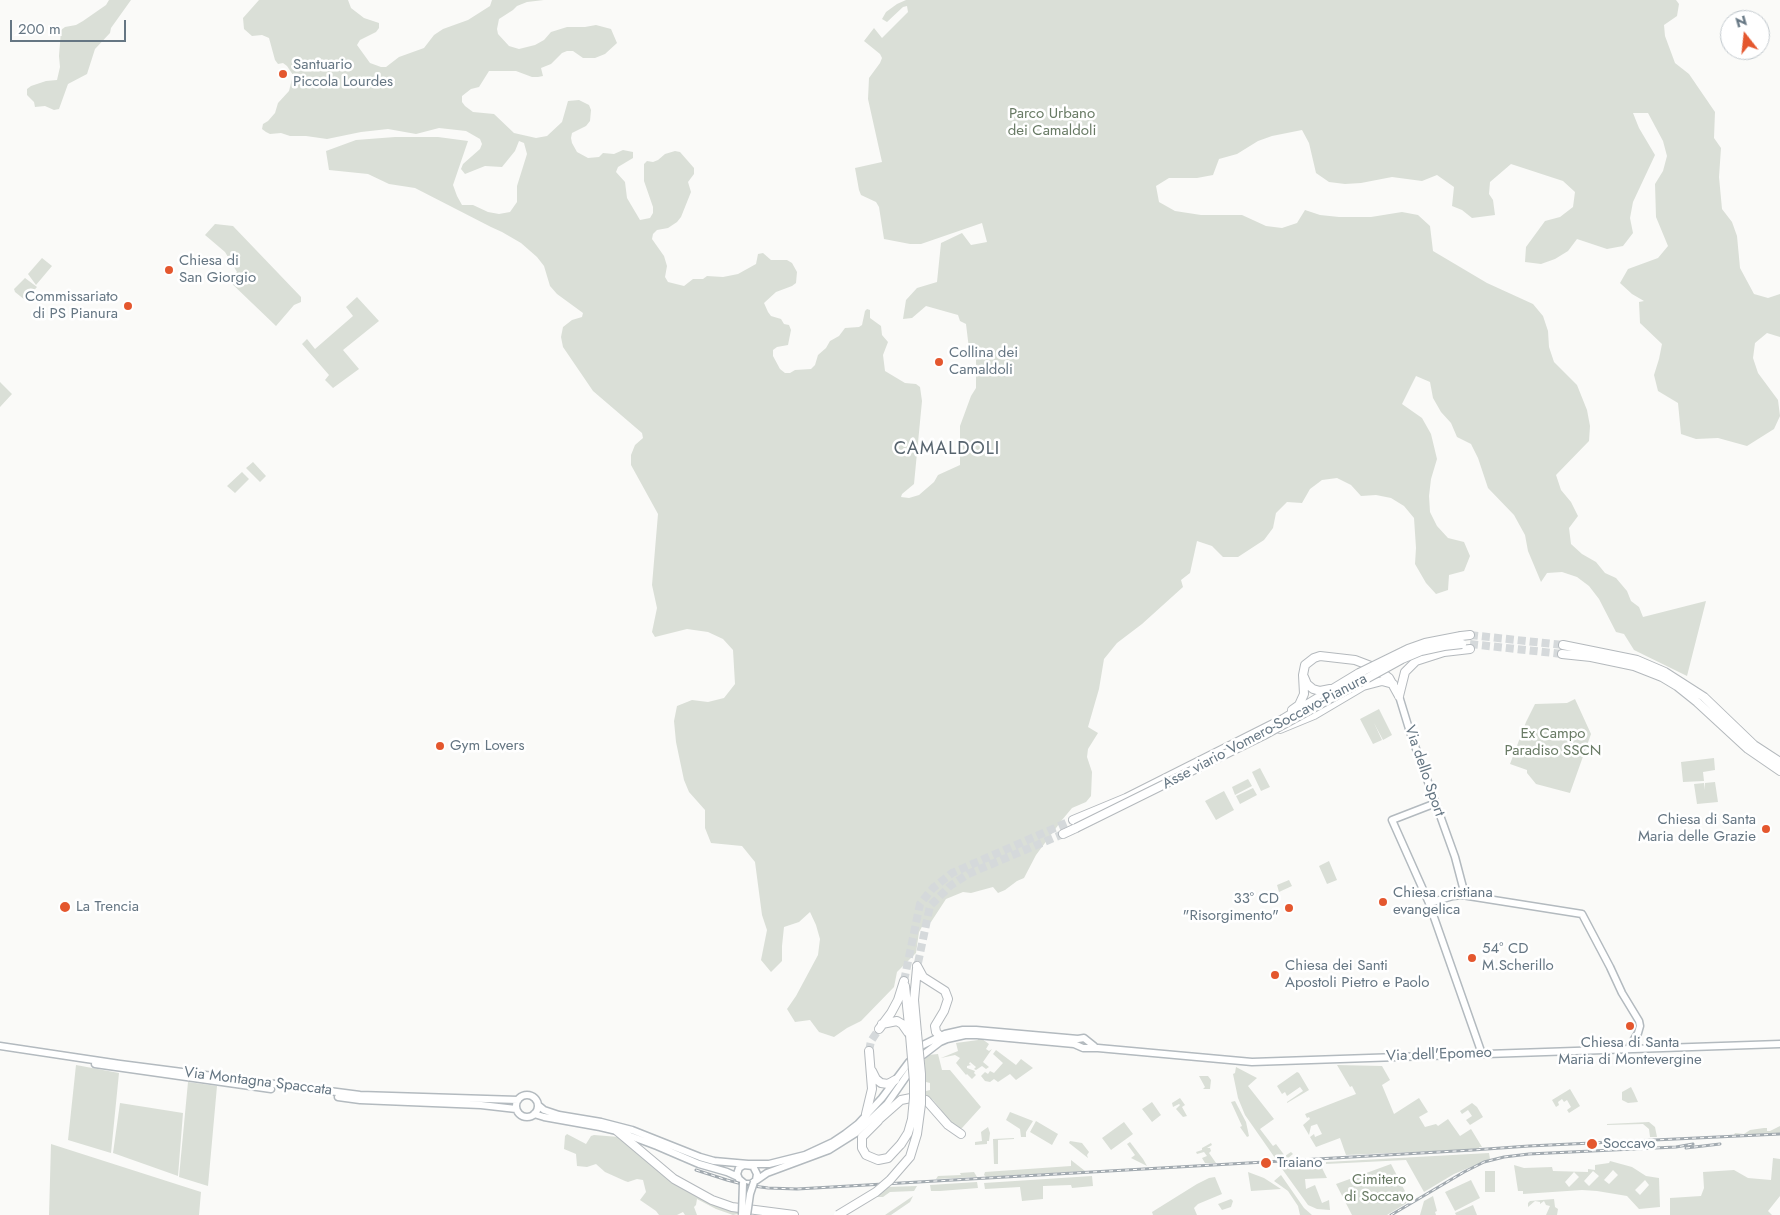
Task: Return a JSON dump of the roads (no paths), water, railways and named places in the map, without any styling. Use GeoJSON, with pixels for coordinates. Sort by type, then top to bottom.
{"type":"FeatureCollection","features":[{"type":"Feature","properties":{"kind":"highway","name":"Asse viario Vomero-Soccavo-Pianura"},"geometry":{"type":"LineString","coordinates":[[1073,820],[1126,798],[1265,731],[1341,684],[1408,649],[1425,643],[1470,635]]}},
{"type":"Feature","properties":{"kind":"highway","name":"Asse viario Vomero-Soccavo-Pianura"},"geometry":{"type":"LineString","coordinates":[[1063,834],[1402,659],[1421,651],[1444,646],[1467,647],[1435,654],[1416,661],[1405,672],[1399,696]]}},
{"type":"Feature","properties":{"kind":"highway"},"geometry":{"type":"LineString","coordinates":[[1563,646],[1650,672],[1677,686],[1748,749],[1780,770]]}},
{"type":"Feature","properties":{"kind":"highway"},"geometry":{"type":"LineString","coordinates":[[1562,654],[1591,654],[1637,660],[1652,665],[1704,697],[1754,745],[1780,762]]}},
{"type":"Feature","properties":{"kind":"highway"},"geometry":{"type":"LineString","coordinates":[[1265,731],[1295,708],[1302,700],[1305,665],[1308,661],[1320,656],[1355,660],[1376,668],[1389,678],[1399,696]]}},
{"type":"Feature","properties":{"kind":"highway"},"geometry":{"type":"LineString","coordinates":[[1303,675],[1307,684],[1313,689],[1327,690],[1341,684]]}},
{"type":"Feature","properties":{"kind":"highway"},"geometry":{"type":"LineString","coordinates":[[1265,731],[1314,715],[1373,682],[1382,681],[1393,684]]}},
{"type":"Feature","properties":{"kind":"highway"},"geometry":{"type":"LineString","coordinates":[[910,1098],[903,1099],[897,1103],[864,1134],[861,1144],[866,1155],[878,1160],[892,1155],[902,1144],[912,1119],[914,1098],[914,1000],[918,964],[923,977],[943,989],[948,999],[944,1011],[935,1026],[936,1032],[940,1036]]}},
{"type":"Feature","properties":{"kind":"highway"},"geometry":{"type":"LineString","coordinates":[[838,1215],[860,1203],[890,1180],[907,1162],[913,1149],[921,1104],[921,1074],[904,981],[898,1000],[891,1013],[880,1026],[896,1021],[913,1034]]}},
{"type":"Feature","properties":{"kind":"highway"},"geometry":{"type":"LineString","coordinates":[[866,1114],[872,1089],[869,1051]]}},
{"type":"Feature","properties":{"kind":"highway"},"geometry":{"type":"LineString","coordinates":[[869,1063],[874,1076],[879,1082],[885,1084],[895,1080]]}},
{"type":"Feature","properties":{"kind":"highway"},"geometry":{"type":"LineString","coordinates":[[926,1100],[948,1125],[961,1134]]}},
{"type":"Feature","properties":{"kind":"highway"},"geometry":{"type":"LineString","coordinates":[[864,1127],[878,1121]]}},
{"type":"Feature","properties":{"kind":"highway"},"geometry":{"type":"LineString","coordinates":[[617,1131],[674,1178],[712,1200],[732,1207],[794,1215]]}},
{"type":"Feature","properties":{"kind":"highway"},"geometry":{"type":"LineString","coordinates":[[773,1215],[785,1214]]}},
{"type":"Feature","properties":{"kind":"street","name":"Via dello Sport"},"geometry":{"type":"LineString","coordinates":[[1399,696],[1455,857],[1465,896]]}},
{"type":"Feature","properties":{"kind":"street"},"geometry":{"type":"LineString","coordinates":[[1436,803],[1392,820],[1429,903],[1482,1054]]}},
{"type":"Feature","properties":{"kind":"street"},"geometry":{"type":"LineString","coordinates":[[1429,903],[1453,896],[1465,896],[1582,914],[1622,993],[1639,1021],[1638,1033],[1628,1049]]}},
{"type":"Feature","properties":{"kind":"street"},"geometry":{"type":"LineString","coordinates":[[921,1046],[940,1036],[963,1030],[1080,1042]]}},
{"type":"Feature","properties":{"kind":"street"},"geometry":{"type":"LineString","coordinates":[[923,1054],[940,1042],[965,1035],[1080,1042]]}},
{"type":"Feature","properties":{"kind":"street","name":"Via dell'Epomeo"},"geometry":{"type":"LineString","coordinates":[[1080,1042],[1082,1048],[1087,1044],[1098,1048],[1252,1062],[1780,1044]]}},
{"type":"Feature","properties":{"kind":"street","name":"Via Montagna Spaccata"},"geometry":{"type":"LineString","coordinates":[[0,1046],[120,1064],[352,1094],[518,1100]]}},
{"type":"Feature","properties":{"kind":"street","name":"Via Montagna Spaccata"},"geometry":{"type":"LineString","coordinates":[[0,1050],[125,1069],[360,1100],[481,1105],[516,1110]]}},
{"type":"Feature","properties":{"kind":"street"},"geometry":{"type":"LineString","coordinates":[[743,1183],[748,1184],[755,1181],[784,1164],[833,1142],[858,1124],[882,1098],[909,1062]]}},
{"type":"Feature","properties":{"kind":"street"},"geometry":{"type":"LineString","coordinates":[[534,1114],[600,1126],[700,1160],[748,1164],[784,1164],[830,1150],[864,1127],[887,1104],[910,1071]]}},
{"type":"Feature","properties":{"kind":"street"},"geometry":{"type":"LineString","coordinates":[[538,1105],[534,1114],[528,1117],[524,1117],[516,1110],[518,1100],[523,1096],[530,1096],[544,1110],[559,1115],[601,1122],[632,1130],[738,1177],[743,1183],[742,1215]]}},
{"type":"Feature","properties":{"kind":"street"},"geometry":{"type":"LineString","coordinates":[[738,1177],[739,1168],[748,1164],[757,1171],[750,1194],[747,1215]]}},
{"type":"Feature","properties":{"kind":"tunnel"},"geometry":{"type":"LineString","coordinates":[[1470,635],[1563,645]]}},
{"type":"Feature","properties":{"kind":"tunnel"},"geometry":{"type":"LineString","coordinates":[[1470,644],[1562,654]]}},
{"type":"Feature","properties":{"kind":"tunnel"},"geometry":{"type":"LineString","coordinates":[[904,981],[920,904],[933,888],[952,873],[1073,820]]}},
{"type":"Feature","properties":{"kind":"tunnel"},"geometry":{"type":"LineString","coordinates":[[918,963],[930,906],[950,886],[968,874],[1063,834]]}},
{"type":"Feature","properties":{"kind":"tunnel"},"geometry":{"type":"LineString","coordinates":[[869,1051],[871,1041],[879,1029]]}},
{"type":"Feature","properties":{"kind":"railway"},"geometry":{"type":"LineString","coordinates":[[696,1170],[746,1185],[797,1189],[1529,1146],[1780,1134]]}},
{"type":"Feature","properties":{"kind":"railway"},"geometry":{"type":"LineString","coordinates":[[1391,1215],[1464,1172],[1484,1162],[1504,1157],[1529,1154],[1676,1147],[1693,1144]]}},
{"type":"Feature","properties":{"kind":"railway"},"geometry":{"type":"LineString","coordinates":[[1686,1148],[1720,1144]]}},
{"type":"Feature","properties":{"kind":"place","name":"Santuario Piccola Lourdes"},"geometry":{"type":"Point","coordinates":[283,74]}},
{"type":"Feature","properties":{"kind":"place","name":"Chiesa di San Giorgio"},"geometry":{"type":"Point","coordinates":[169,270]}},
{"type":"Feature","properties":{"kind":"place","name":"Commissariato di PS Pianura"},"geometry":{"type":"Point","coordinates":[128,306]}},
{"type":"Feature","properties":{"kind":"place","name":"Collina dei Camaldoli"},"geometry":{"type":"Point","coordinates":[939,362]}},
{"type":"Feature","properties":{"kind":"place","name":"Gym Lovers"},"geometry":{"type":"Point","coordinates":[440,746]}},
{"type":"Feature","properties":{"kind":"place","name":"Chiesa di Santa Maria delle Grazie"},"geometry":{"type":"Point","coordinates":[1766,829]}},
{"type":"Feature","properties":{"kind":"place","name":"Chiesa cristiana evangelica"},"geometry":{"type":"Point","coordinates":[1383,902]}},
{"type":"Feature","properties":{"kind":"place","name":"La Trencia"},"geometry":{"type":"Point","coordinates":[65,907]}},
{"type":"Feature","properties":{"kind":"place","name":"33° CD \"Risorgimento\""},"geometry":{"type":"Point","coordinates":[1289,908]}},
{"type":"Feature","properties":{"kind":"place","name":"54° CD M.Scherillo"},"geometry":{"type":"Point","coordinates":[1472,958]}},
{"type":"Feature","properties":{"kind":"place","name":"Chiesa dei Santi Apostoli Pietro e Paolo"},"geometry":{"type":"Point","coordinates":[1275,975]}},
{"type":"Feature","properties":{"kind":"place","name":"Chiesa di Santa Maria di Montevergine"},"geometry":{"type":"Point","coordinates":[1630,1026]}},
{"type":"Feature","properties":{"kind":"place","name":"Soccavo"},"geometry":{"type":"Point","coordinates":[1592,1144]}},
{"type":"Feature","properties":{"kind":"place","name":"Traiano"},"geometry":{"type":"Point","coordinates":[1266,1163]}},
{"type":"Feature","properties":{"kind":"district","name":"CAMALDOLI"},"geometry":{"type":"Point","coordinates":[947,450]}},
{"type":"Feature","properties":{"kind":"park label","name":"Parco Urbano dei Camaldoli"},"geometry":{"type":"Point","coordinates":[1052,122]}},
{"type":"Feature","properties":{"kind":"park label","name":"Ex Campo Paradiso SSCN"},"geometry":{"type":"Point","coordinates":[1553,742]}},
{"type":"Feature","properties":{"kind":"park label","name":"Cimitero di Soccavo"},"geometry":{"type":"Point","coordinates":[1379,1188]}}]}
